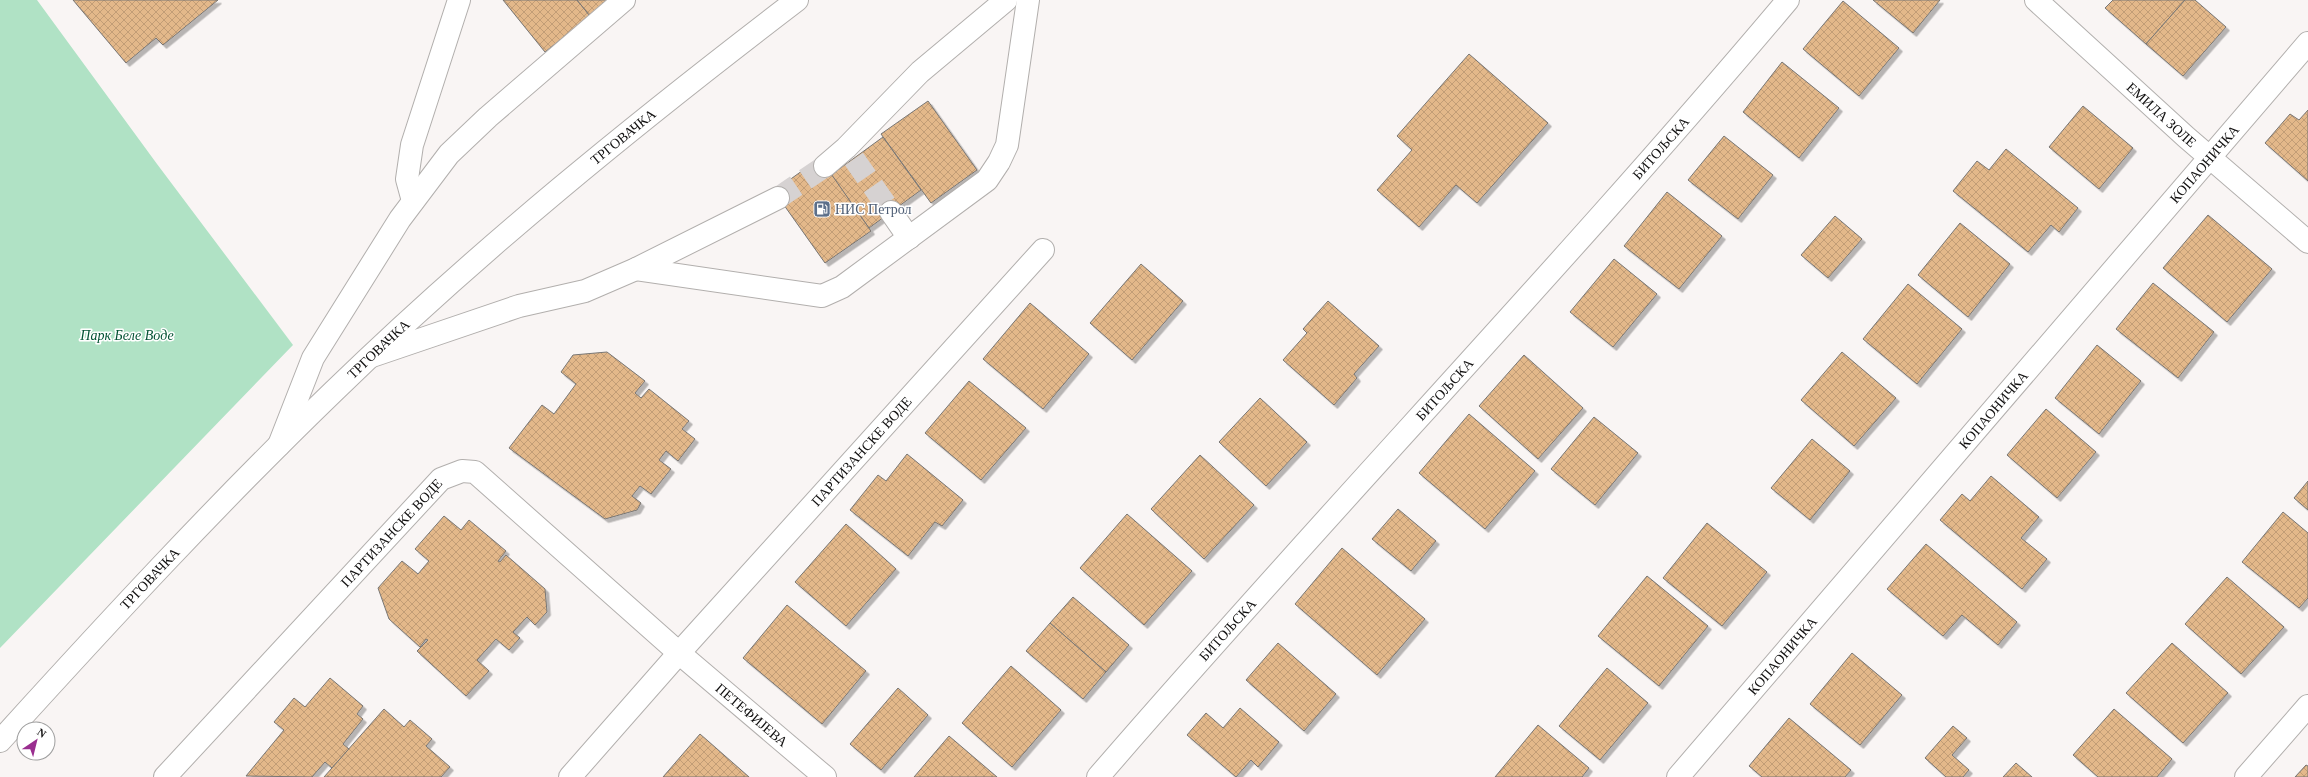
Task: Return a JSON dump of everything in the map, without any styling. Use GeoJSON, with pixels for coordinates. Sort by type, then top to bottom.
{"type":"FeatureCollection","features":[{"type":"Feature","properties":{"kind":"street"},"geometry":{"type":"LineString","coordinates":[[413,201],[407,179],[412,145],[459,0]]}},
{"type":"Feature","properties":{"kind":"street","name":"ТРГОВАЧКА"},"geometry":{"type":"LineString","coordinates":[[0,741],[86,646],[279,445],[408,321],[528,214],[698,75],[797,0]]}},
{"type":"Feature","properties":{"kind":"street"},"geometry":{"type":"LineString","coordinates":[[825,166],[850,154],[920,72],[1006,0]]}},
{"type":"Feature","properties":{"kind":"street"},"geometry":{"type":"LineString","coordinates":[[636,269],[822,296],[842,287],[987,180],[999,162],[1007,145],[1028,0]]}},
{"type":"Feature","properties":{"kind":"street","name":"БИТОЉСКА"},"geometry":{"type":"LineString","coordinates":[[1098,777],[1221,636],[1526,299],[1788,0]]}},
{"type":"Feature","properties":{"kind":"street","name":"ЕМИЛА ЗОЛЕ"},"geometry":{"type":"LineString","coordinates":[[2036,0],[2186,137],[2210,156],[2308,242]]}},
{"type":"Feature","properties":{"kind":"street"},"geometry":{"type":"LineString","coordinates":[[279,445],[314,358],[400,219],[449,154],[620,1]]}},
{"type":"Feature","properties":{"kind":"street","name":"КОПАОНИЧКА"},"geometry":{"type":"LineString","coordinates":[[1678,777],[2308,42]]}},
{"type":"Feature","properties":{"kind":"street"},"geometry":{"type":"LineString","coordinates":[[372,356],[519,306],[585,291],[636,269],[778,198]]}},
{"type":"Feature","properties":{"kind":"street"},"geometry":{"type":"LineString","coordinates":[[891,212],[909,238]]}},
{"type":"Feature","properties":{"kind":"street","name":"ПАРТИЗАНСКЕ ВОДЕ"},"geometry":{"type":"LineString","coordinates":[[570,777],[679,653],[1043,250]]}},
{"type":"Feature","properties":{"kind":"street","name":"ПАРТИЗАНСКЕ ВОДЕ"},"geometry":{"type":"LineString","coordinates":[[165,777],[441,480],[462,471],[475,472],[679,653]]}},
{"type":"Feature","properties":{"kind":"street","name":"ПЕТЕФИЈЕВА"},"geometry":{"type":"LineString","coordinates":[[679,653],[825,777]]}},
{"type":"Feature","properties":{"kind":"street"},"geometry":{"type":"LineString","coordinates":[[2246,777],[2308,706]]}},
{"type":"Feature","properties":{"kind":"green space","name":"Парк Беле Воде"},"geometry":{"type":"Polygon","coordinates":[[[0,0],[37,0],[157,164],[293,345],[0,648],[0,0]]]}},
{"type":"Feature","properties":{"kind":"building"},"geometry":{"type":"Polygon","coordinates":[[[73,0],[218,0],[163,45],[156,38],[126,63],[73,0]]]}},
{"type":"Feature","properties":{"kind":"building"},"geometry":{"type":"Polygon","coordinates":[[[503,0],[577,0],[590,16],[545,52],[503,0]]]}},
{"type":"Feature","properties":{"kind":"building"},"geometry":{"type":"Polygon","coordinates":[[[577,0],[609,0],[590,16],[577,0]]]}},
{"type":"Feature","properties":{"kind":"building"},"geometry":{"type":"Polygon","coordinates":[[[1873,0],[1940,0],[1913,33],[1873,0]]]}},
{"type":"Feature","properties":{"kind":"building"},"geometry":{"type":"Polygon","coordinates":[[[2113,0],[2185,0],[2146,44],[2105,8],[2113,0]]]}},
{"type":"Feature","properties":{"kind":"building"},"geometry":{"type":"Polygon","coordinates":[[[2185,0],[2195,0],[2226,27],[2183,76],[2146,44],[2185,0]]]}},
{"type":"Feature","properties":{"kind":"building"},"geometry":{"type":"Polygon","coordinates":[[[1843,1],[1899,48],[1859,96],[1803,49],[1843,1]]]}},
{"type":"Feature","properties":{"kind":"building"},"geometry":{"type":"Polygon","coordinates":[[[1469,54],[1548,123],[1477,203],[1456,185],[1419,227],[1377,190],[1412,150],[1397,136],[1469,54]]]}},
{"type":"Feature","properties":{"kind":"building"},"geometry":{"type":"Polygon","coordinates":[[[1782,62],[1839,108],[1799,158],[1743,112],[1782,62]]]}},
{"type":"Feature","properties":{"kind":"building"},"geometry":{"type":"Polygon","coordinates":[[[928,101],[977,170],[931,203],[881,134],[928,101]]]}},
{"type":"Feature","properties":{"kind":"building"},"geometry":{"type":"Polygon","coordinates":[[[2083,106],[2133,148],[2099,189],[2049,147],[2083,106]]]}},
{"type":"Feature","properties":{"kind":"building"},"geometry":{"type":"Polygon","coordinates":[[[2308,110],[2308,181],[2265,143],[2290,114],[2299,120],[2308,110]]]}},
{"type":"Feature","properties":{"kind":"building"},"geometry":{"type":"Polygon","coordinates":[[[1724,136],[1773,175],[1738,219],[1688,180],[1724,136]]]}},
{"type":"Feature","properties":{"kind":"building"},"geometry":{"type":"Polygon","coordinates":[[[883,137],[921,190],[869,228],[831,175],[883,137]]]}},
{"type":"Feature","properties":{"kind":"building"},"geometry":{"type":"Polygon","coordinates":[[[2006,149],[2078,208],[2059,232],[2051,225],[2028,252],[1953,191],[1977,161],[1989,170],[2006,149]]]}},
{"type":"Feature","properties":{"kind":"building"},"geometry":{"type":"Polygon","coordinates":[[[820,158],[871,231],[825,263],[774,191],[820,158]]]}},
{"type":"Feature","properties":{"kind":"building"},"geometry":{"type":"Polygon","coordinates":[[[1667,192],[1722,236],[1679,289],[1624,246],[1667,192]]]}},
{"type":"Feature","properties":{"kind":"building"},"geometry":{"type":"Polygon","coordinates":[[[2208,215],[2272,269],[2227,322],[2163,268],[2208,215]]]}},
{"type":"Feature","properties":{"kind":"building"},"geometry":{"type":"Polygon","coordinates":[[[1835,216],[1862,239],[1828,278],[1801,255],[1835,216]]]}},
{"type":"Feature","properties":{"kind":"building"},"geometry":{"type":"Polygon","coordinates":[[[1960,223],[2010,264],[1968,317],[1918,275],[1960,223]]]}},
{"type":"Feature","properties":{"kind":"building"},"geometry":{"type":"Polygon","coordinates":[[[1614,259],[1657,294],[1613,347],[1570,312],[1614,259]]]}},
{"type":"Feature","properties":{"kind":"building"},"geometry":{"type":"Polygon","coordinates":[[[1141,264],[1183,301],[1132,360],[1090,323],[1141,264]]]}},
{"type":"Feature","properties":{"kind":"building"},"geometry":{"type":"Polygon","coordinates":[[[2153,283],[2214,332],[2178,378],[2116,329],[2153,283]]]}},
{"type":"Feature","properties":{"kind":"building"},"geometry":{"type":"Polygon","coordinates":[[[1908,284],[1962,329],[1917,384],[1863,339],[1908,284]]]}},
{"type":"Feature","properties":{"kind":"building"},"geometry":{"type":"Polygon","coordinates":[[[1328,301],[1379,346],[1354,374],[1357,378],[1334,405],[1283,360],[1307,333],[1303,329],[1328,301]]]}},
{"type":"Feature","properties":{"kind":"building"},"geometry":{"type":"Polygon","coordinates":[[[1030,303],[1089,354],[1043,409],[983,359],[1030,303]]]}},
{"type":"Feature","properties":{"kind":"building"},"geometry":{"type":"Polygon","coordinates":[[[2097,345],[2141,381],[2099,434],[2055,398],[2097,345]]]}},
{"type":"Feature","properties":{"kind":"building"},"geometry":{"type":"Polygon","coordinates":[[[607,352],[645,381],[635,393],[641,398],[649,389],[689,421],[682,429],[695,439],[678,461],[666,451],[659,460],[671,469],[651,494],[640,486],[632,496],[641,503],[637,510],[605,519],[509,448],[542,405],[554,414],[576,384],[561,372],[573,355],[607,352]]]}},
{"type":"Feature","properties":{"kind":"building"},"geometry":{"type":"Polygon","coordinates":[[[1842,352],[1896,398],[1854,446],[1801,400],[1842,352]]]}},
{"type":"Feature","properties":{"kind":"building"},"geometry":{"type":"Polygon","coordinates":[[[1524,355],[1583,408],[1538,459],[1479,406],[1524,355]]]}},
{"type":"Feature","properties":{"kind":"building"},"geometry":{"type":"Polygon","coordinates":[[[969,381],[1026,428],[981,480],[925,433],[969,381]]]}},
{"type":"Feature","properties":{"kind":"building"},"geometry":{"type":"Polygon","coordinates":[[[1260,398],[1307,442],[1266,486],[1219,442],[1260,398]]]}},
{"type":"Feature","properties":{"kind":"building"},"geometry":{"type":"Polygon","coordinates":[[[2046,409],[2096,452],[2057,498],[2007,455],[2046,409]]]}},
{"type":"Feature","properties":{"kind":"building"},"geometry":{"type":"Polygon","coordinates":[[[1469,414],[1535,471],[1485,529],[1419,473],[1469,414]]]}},
{"type":"Feature","properties":{"kind":"building"},"geometry":{"type":"Polygon","coordinates":[[[1594,417],[1638,453],[1595,505],[1551,469],[1594,417]]]}},
{"type":"Feature","properties":{"kind":"building"},"geometry":{"type":"Polygon","coordinates":[[[1812,439],[1850,471],[1810,520],[1771,488],[1812,439]]]}},
{"type":"Feature","properties":{"kind":"building"},"geometry":{"type":"Polygon","coordinates":[[[907,454],[963,500],[942,526],[935,522],[908,556],[850,510],[878,475],[886,481],[907,454]]]}},
{"type":"Feature","properties":{"kind":"building"},"geometry":{"type":"Polygon","coordinates":[[[1200,455],[1254,505],[1204,559],[1151,509],[1200,455]]]}},
{"type":"Feature","properties":{"kind":"building"},"geometry":{"type":"Polygon","coordinates":[[[1991,476],[2039,517],[2021,538],[2047,559],[2022,589],[1940,520],[1962,494],[1970,501],[1991,476]]]}},
{"type":"Feature","properties":{"kind":"building"},"geometry":{"type":"Polygon","coordinates":[[[2308,481],[2308,510],[2294,498],[2308,481]]]}},
{"type":"Feature","properties":{"kind":"building"},"geometry":{"type":"Polygon","coordinates":[[[1398,509],[1436,541],[1411,571],[1372,539],[1398,509]]]}},
{"type":"Feature","properties":{"kind":"building"},"geometry":{"type":"Polygon","coordinates":[[[2283,512],[2308,533],[2308,598],[2299,608],[2242,562],[2283,512]]]}},
{"type":"Feature","properties":{"kind":"building"},"geometry":{"type":"Polygon","coordinates":[[[1127,514],[1192,571],[1144,625],[1080,568],[1127,514]]]}},
{"type":"Feature","properties":{"kind":"building"},"geometry":{"type":"Polygon","coordinates":[[[444,516],[461,530],[469,520],[506,551],[498,561],[500,562],[506,555],[545,589],[547,612],[535,625],[527,617],[513,632],[520,638],[509,650],[496,639],[477,660],[489,671],[466,696],[417,651],[428,640],[426,639],[420,647],[389,619],[378,588],[402,561],[418,574],[429,561],[415,549],[444,516]]]}},
{"type":"Feature","properties":{"kind":"building"},"geometry":{"type":"Polygon","coordinates":[[[1707,523],[1767,572],[1722,626],[1663,578],[1707,523]]]}},
{"type":"Feature","properties":{"kind":"building"},"geometry":{"type":"Polygon","coordinates":[[[846,524],[896,569],[846,626],[795,582],[846,524]]]}},
{"type":"Feature","properties":{"kind":"building"},"geometry":{"type":"Polygon","coordinates":[[[1926,544],[2017,622],[1998,645],[1962,615],[1943,636],[1887,589],[1926,544]]]}},
{"type":"Feature","properties":{"kind":"building"},"geometry":{"type":"Polygon","coordinates":[[[1342,548],[1425,619],[1377,675],[1295,604],[1342,548]]]}},
{"type":"Feature","properties":{"kind":"building"},"geometry":{"type":"Polygon","coordinates":[[[1647,576],[1708,626],[1659,686],[1598,636],[1647,576]]]}},
{"type":"Feature","properties":{"kind":"building"},"geometry":{"type":"Polygon","coordinates":[[[2227,577],[2284,627],[2241,674],[2185,624],[2227,577]]]}},
{"type":"Feature","properties":{"kind":"building"},"geometry":{"type":"Polygon","coordinates":[[[1073,597],[1129,645],[1106,672],[1050,623],[1073,597]]]}},
{"type":"Feature","properties":{"kind":"building"},"geometry":{"type":"Polygon","coordinates":[[[787,605],[866,671],[822,724],[743,658],[787,605]]]}},
{"type":"Feature","properties":{"kind":"building"},"geometry":{"type":"Polygon","coordinates":[[[1050,623],[1106,672],[1083,699],[1026,651],[1050,623]]]}},
{"type":"Feature","properties":{"kind":"building"},"geometry":{"type":"Polygon","coordinates":[[[1278,643],[1336,694],[1304,731],[1246,680],[1278,643]]]}},
{"type":"Feature","properties":{"kind":"building"},"geometry":{"type":"Polygon","coordinates":[[[2172,643],[2228,693],[2183,743],[2126,693],[2172,643]]]}},
{"type":"Feature","properties":{"kind":"building"},"geometry":{"type":"Polygon","coordinates":[[[1852,653],[1902,695],[1860,745],[1810,704],[1852,653]]]}},
{"type":"Feature","properties":{"kind":"building"},"geometry":{"type":"Polygon","coordinates":[[[1011,666],[1061,710],[1012,767],[962,723],[1011,666]]]}},
{"type":"Feature","properties":{"kind":"building"},"geometry":{"type":"Polygon","coordinates":[[[1607,668],[1648,703],[1600,760],[1559,726],[1607,668]]]}},
{"type":"Feature","properties":{"kind":"building"},"geometry":{"type":"Polygon","coordinates":[[[330,678],[363,706],[357,714],[363,719],[343,744],[349,749],[332,768],[325,762],[312,777],[246,776],[284,730],[274,722],[294,698],[305,707],[330,678]]]}},
{"type":"Feature","properties":{"kind":"building"},"geometry":{"type":"Polygon","coordinates":[[[898,688],[928,715],[881,770],[850,744],[898,688]]]}},
{"type":"Feature","properties":{"kind":"building"},"geometry":{"type":"Polygon","coordinates":[[[1240,708],[1279,742],[1258,767],[1251,760],[1236,777],[1187,735],[1206,713],[1223,728],[1240,708]]]}},
{"type":"Feature","properties":{"kind":"building"},"geometry":{"type":"Polygon","coordinates":[[[384,709],[404,727],[410,720],[432,739],[426,746],[450,767],[441,777],[324,777],[384,709]]]}},
{"type":"Feature","properties":{"kind":"building"},"geometry":{"type":"Polygon","coordinates":[[[2114,709],[2172,759],[2157,777],[2098,777],[2073,755],[2114,709]]]}},
{"type":"Feature","properties":{"kind":"building"},"geometry":{"type":"Polygon","coordinates":[[[1789,718],[1851,770],[1845,777],[1762,777],[1749,766],[1789,718]]]}},
{"type":"Feature","properties":{"kind":"building"},"geometry":{"type":"Polygon","coordinates":[[[1538,725],[1589,768],[1582,777],[1495,777],[1538,725]]]}},
{"type":"Feature","properties":{"kind":"building"},"geometry":{"type":"Polygon","coordinates":[[[1953,726],[1967,738],[1952,755],[1969,770],[1963,777],[1946,777],[1925,758],[1953,726]]]}},
{"type":"Feature","properties":{"kind":"building"},"geometry":{"type":"Polygon","coordinates":[[[700,734],[749,777],[663,777],[700,734]]]}},
{"type":"Feature","properties":{"kind":"building"},"geometry":{"type":"Polygon","coordinates":[[[949,736],[997,777],[914,777],[949,736]]]}},
{"type":"Feature","properties":{"kind":"building"},"geometry":{"type":"Polygon","coordinates":[[[2016,763],[2032,777],[2003,777],[2016,763]]]}},
{"type":"Feature","properties":{"kind":"building"},"geometry":{"type":"Polygon","coordinates":[[[2306,765],[2308,766],[2308,777],[2295,777],[2306,765]]]}},
{"type":"Feature","properties":{"kind":"tunnel"},"geometry":{"type":"LineString","coordinates":[[854,159],[891,212]]}},
{"type":"Feature","properties":{"kind":"tunnel"},"geometry":{"type":"LineString","coordinates":[[778,198],[825,166]]}},
{"type":"Feature","properties":{"kind":"place","name":"НИС Петрол"},"geometry":{"type":"Point","coordinates":[822,209]}}]}
